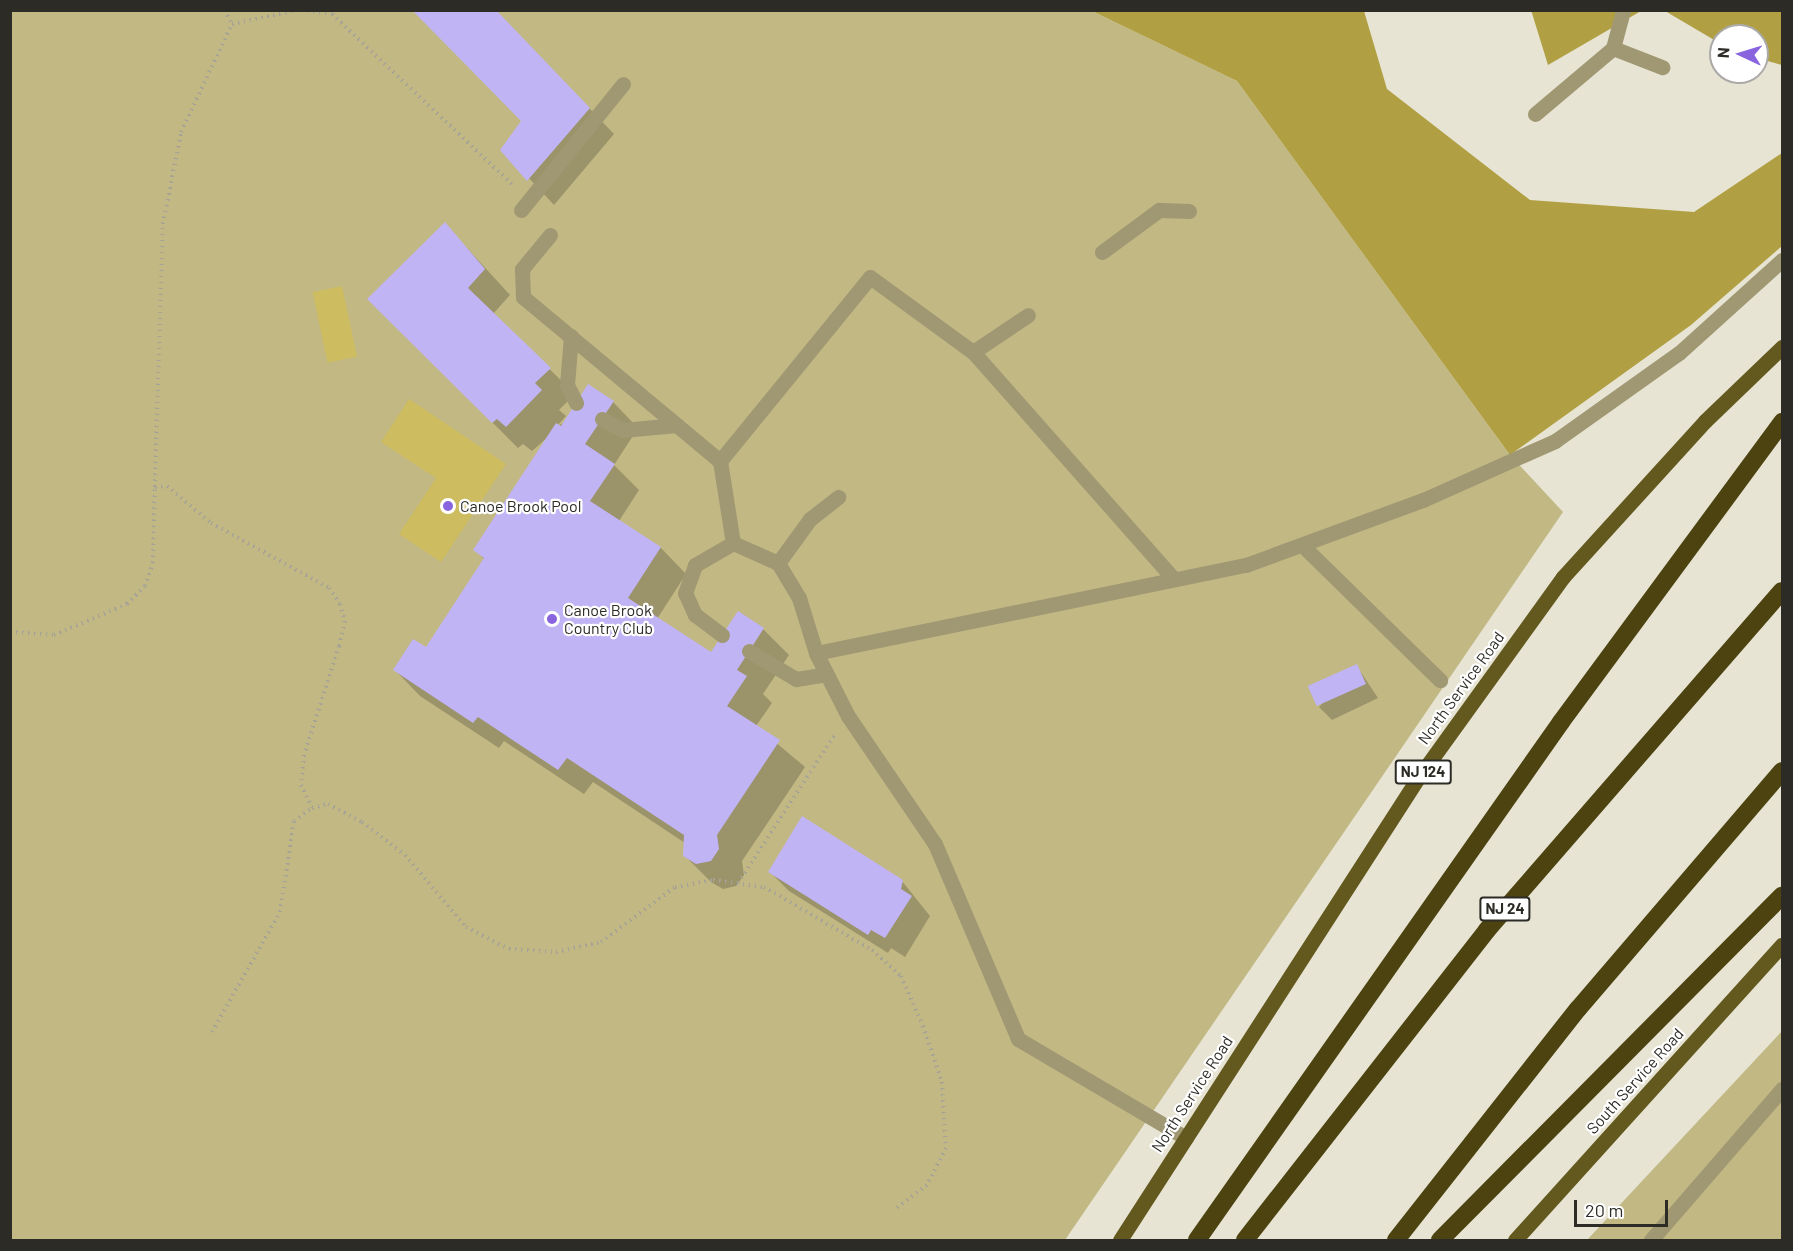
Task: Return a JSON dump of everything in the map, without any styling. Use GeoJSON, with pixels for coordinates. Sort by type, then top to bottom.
{"type":"FeatureCollection","features":[{"type":"Feature","properties":{"kind":"highway"},"geometry":{"type":"LineString","coordinates":[[1197,1240],[1547,741],[1782,422]]}},
{"type":"Feature","properties":{"kind":"highway","name":"NJ 24"},"geometry":{"type":"LineString","coordinates":[[1245,1240],[1487,930],[1782,591]]}},
{"type":"Feature","properties":{"kind":"highway"},"geometry":{"type":"LineString","coordinates":[[1396,1240],[1578,1009],[1782,771]]}},
{"type":"Feature","properties":{"kind":"highway"},"geometry":{"type":"LineString","coordinates":[[1440,1240],[1782,896]]}},
{"type":"Feature","properties":{"kind":"main road","name":"North Service Road"},"geometry":{"type":"LineString","coordinates":[[1120,1240],[1418,778],[1563,577],[1705,421],[1782,347]]}},
{"type":"Feature","properties":{"kind":"main road","name":"South Service Road"},"geometry":{"type":"LineString","coordinates":[[1515,1240],[1782,945]]}},
{"type":"Feature","properties":{"kind":"lane"},"geometry":{"type":"LineString","coordinates":[[1535,114],[1613,48],[1623,10]]}},
{"type":"Feature","properties":{"kind":"lane"},"geometry":{"type":"LineString","coordinates":[[1613,48],[1662,67]]}},
{"type":"Feature","properties":{"kind":"lane"},"geometry":{"type":"LineString","coordinates":[[525,205],[623,84]]}},
{"type":"Feature","properties":{"kind":"lane"},"geometry":{"type":"LineString","coordinates":[[1102,252],[1159,210],[1189,211]]}},
{"type":"Feature","properties":{"kind":"lane"},"geometry":{"type":"LineString","coordinates":[[550,235],[522,269],[519,284],[523,297],[720,461],[732,543]]}},
{"type":"Feature","properties":{"kind":"lane"},"geometry":{"type":"LineString","coordinates":[[816,653],[1246,565],[1303,546],[1423,500],[1555,441],[1679,353],[1782,260]]}},
{"type":"Feature","properties":{"kind":"lane"},"geometry":{"type":"LineString","coordinates":[[720,461],[870,277],[973,352],[1174,579]]}},
{"type":"Feature","properties":{"kind":"lane"},"geometry":{"type":"LineString","coordinates":[[973,352],[1028,315]]}},
{"type":"Feature","properties":{"kind":"lane"},"geometry":{"type":"LineString","coordinates":[[571,336],[567,385],[576,403]]}},
{"type":"Feature","properties":{"kind":"lane"},"geometry":{"type":"LineString","coordinates":[[602,419],[622,430],[677,425]]}},
{"type":"Feature","properties":{"kind":"lane"},"geometry":{"type":"LineString","coordinates":[[778,563],[810,519],[838,497]]}},
{"type":"Feature","properties":{"kind":"lane"},"geometry":{"type":"LineString","coordinates":[[732,543],[778,563],[800,598],[816,653],[848,716],[935,844],[1018,1040],[1186,1138]]}},
{"type":"Feature","properties":{"kind":"lane"},"geometry":{"type":"LineString","coordinates":[[722,634],[695,615],[685,592],[695,565],[732,543]]}},
{"type":"Feature","properties":{"kind":"lane"},"geometry":{"type":"LineString","coordinates":[[1303,546],[1440,680]]}},
{"type":"Feature","properties":{"kind":"lane"},"geometry":{"type":"LineString","coordinates":[[749,651],[796,679],[827,674]]}},
{"type":"Feature","properties":{"kind":"lane"},"geometry":{"type":"LineString","coordinates":[[1651,1240],[1782,1089]]}},
{"type":"Feature","properties":{"kind":"path"},"geometry":{"type":"LineString","coordinates":[[224,10],[232,24]]}},
{"type":"Feature","properties":{"kind":"path"},"geometry":{"type":"LineString","coordinates":[[232,24],[297,10]]}},
{"type":"Feature","properties":{"kind":"path"},"geometry":{"type":"LineString","coordinates":[[302,10],[332,14],[525,205]]}},
{"type":"Feature","properties":{"kind":"path"},"geometry":{"type":"LineString","coordinates":[[10,632],[54,635],[84,625],[127,604],[145,586],[153,563],[163,224],[181,132],[232,24]]}},
{"type":"Feature","properties":{"kind":"path"},"geometry":{"type":"LineString","coordinates":[[155,487],[167,486],[211,523],[329,588],[340,604],[345,621],[304,755],[301,784],[312,808]]}},
{"type":"Feature","properties":{"kind":"path"},"geometry":{"type":"LineString","coordinates":[[738,883],[848,716]]}},
{"type":"Feature","properties":{"kind":"path"},"geometry":{"type":"LineString","coordinates":[[212,1032],[280,912],[294,821],[312,808],[328,804],[362,822],[405,855],[466,927],[509,948],[556,952],[601,942],[675,887],[713,880],[764,887],[872,950],[901,976],[942,1082],[948,1116],[946,1148],[927,1185],[894,1210]]}},
{"type":"Feature","properties":{"kind":"shaded area"},"geometry":{"type":"Polygon","coordinates":[[[1531,10],[1641,11],[1548,65],[1531,10]]]}},
{"type":"Feature","properties":{"kind":"shaded area"},"geometry":{"type":"Polygon","coordinates":[[[10,11],[1092,11],[1237,81],[1510,455],[1563,512],[1065,1240],[11,1240],[10,11]]]}},
{"type":"Feature","properties":{"kind":"shaded area"},"geometry":{"type":"Polygon","coordinates":[[[1092,11],[1364,11],[1387,89],[1530,200],[1694,212],[1782,153],[1782,246],[1691,325],[1510,455],[1237,81],[1092,11]]]}},
{"type":"Feature","properties":{"kind":"shaded area"},"geometry":{"type":"Polygon","coordinates":[[[1665,11],[1782,11],[1782,65],[1769,61],[1769,24],[1709,24],[1709,37],[1665,11]]]}},
{"type":"Feature","properties":{"kind":"shaded area"},"geometry":{"type":"Polygon","coordinates":[[[342,286],[357,356],[328,363],[313,292],[342,286]]]}},
{"type":"Feature","properties":{"kind":"shaded area","name":"Canoe Brook Pool"},"geometry":{"type":"Polygon","coordinates":[[[409,399],[506,464],[441,562],[399,534],[436,478],[381,442],[409,399]]]}},
{"type":"Feature","properties":{"kind":"shaded area"},"geometry":{"type":"Polygon","coordinates":[[[1782,1031],[1782,1240],[1587,1240],[1782,1031]]]}},
{"type":"Feature","properties":{"kind":"building"},"geometry":{"type":"Polygon","coordinates":[[[412,10],[496,10],[590,108],[527,181],[500,150],[521,121],[412,10]]]}},
{"type":"Feature","properties":{"kind":"building"},"geometry":{"type":"Polygon","coordinates":[[[445,222],[485,269],[468,288],[551,368],[535,383],[542,390],[506,427],[497,419],[492,423],[367,299],[445,222]]]}},
{"type":"Feature","properties":{"kind":"building","name":"Canoe Brook Country Club"},"geometry":{"type":"Polygon","coordinates":[[[588,384],[614,401],[585,444],[615,464],[590,501],[661,547],[628,598],[711,652],[738,611],[764,628],[737,670],[747,676],[727,706],[780,740],[717,835],[719,849],[711,861],[696,864],[683,856],[684,835],[567,758],[558,770],[478,717],[473,723],[393,670],[413,639],[426,647],[484,558],[473,550],[556,423],[561,426],[588,384]]]}},
{"type":"Feature","properties":{"kind":"building"},"geometry":{"type":"Polygon","coordinates":[[[1357,664],[1366,684],[1317,706],[1308,686],[1357,664]]]}},
{"type":"Feature","properties":{"kind":"building"},"geometry":{"type":"Polygon","coordinates":[[[802,816],[903,880],[901,889],[912,896],[885,938],[871,930],[868,935],[768,872],[802,816]]]}},
{"type":"Feature","properties":{"kind":"place","name":"Canoe Brook Pool"},"geometry":{"type":"Point","coordinates":[448,506]}},
{"type":"Feature","properties":{"kind":"place","name":"Canoe Brook Country Club"},"geometry":{"type":"Point","coordinates":[552,619]}}]}
